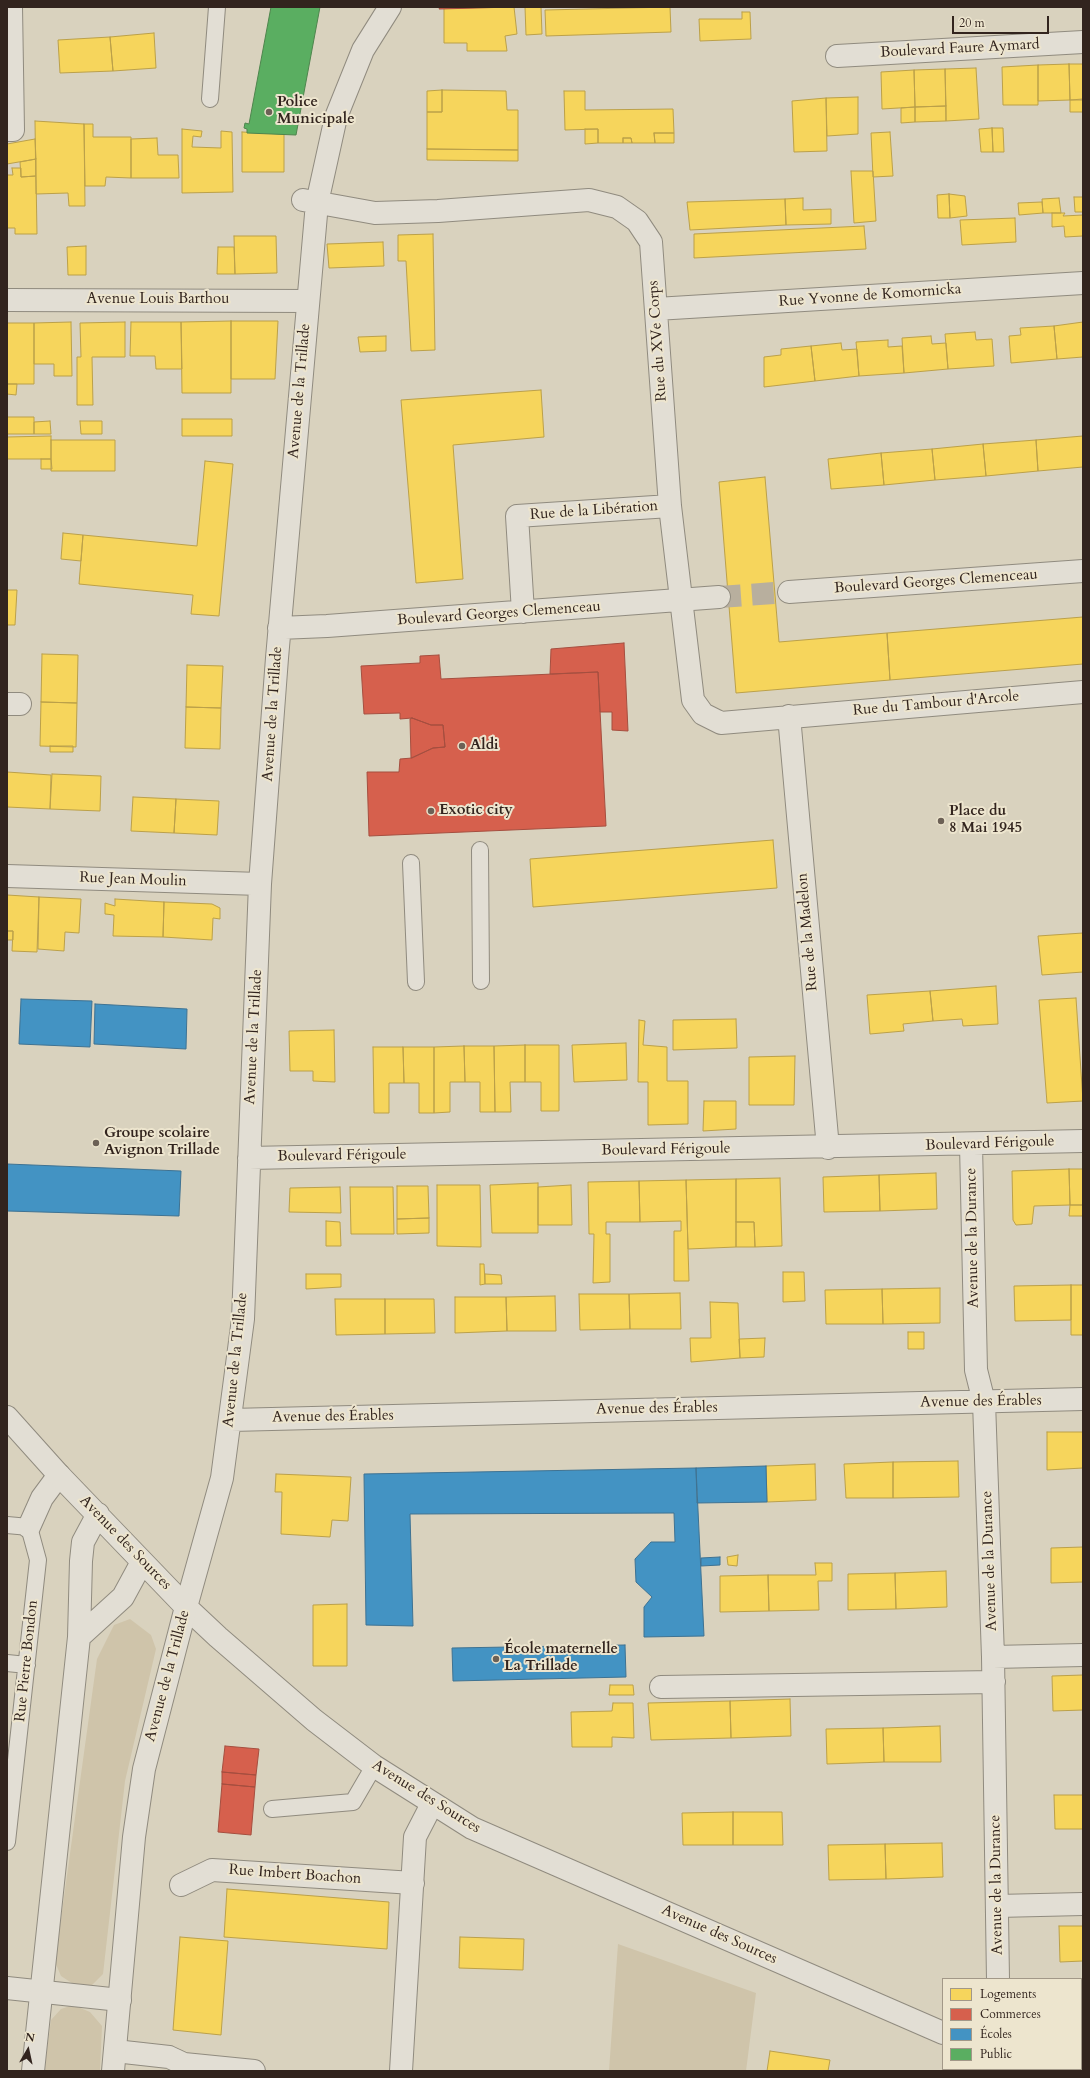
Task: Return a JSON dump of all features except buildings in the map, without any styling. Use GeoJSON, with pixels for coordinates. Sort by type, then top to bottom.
{"type":"FeatureCollection","features":[{"type":"Feature","properties":{"kind":"street"},"geometry":{"type":"LineString","coordinates":[[7,130],[13,130],[11,7]]}},
{"type":"Feature","properties":{"kind":"street","name":"Avenue de la Trillade"},"geometry":{"type":"LineString","coordinates":[[114,2061],[134,1836],[144,1769],[186,1607],[222,1478],[244,1319],[260,884],[279,628],[308,300],[309,201],[336,117],[363,50],[390,7]]}},
{"type":"Feature","properties":{"kind":"street","name":"Boulevard Faure Aymard"},"geometry":{"type":"LineString","coordinates":[[837,56],[1083,42]]}},
{"type":"Feature","properties":{"kind":"street","name":"Rue du XVe Corps"},"geometry":{"type":"LineString","coordinates":[[309,201],[375,212],[438,211],[590,200],[618,207],[637,221],[651,242],[670,506],[693,700],[703,714],[721,723],[789,716]]}},
{"type":"Feature","properties":{"kind":"street","name":"Rue Yvonne de Komornicka"},"geometry":{"type":"LineString","coordinates":[[656,309],[1083,283]]}},
{"type":"Feature","properties":{"kind":"street","name":"Avenue Louis Barthou"},"geometry":{"type":"LineString","coordinates":[[7,300],[308,300]]}},
{"type":"Feature","properties":{"kind":"street","name":"Rue de la Libération"},"geometry":{"type":"LineString","coordinates":[[523,612],[517,516],[670,506]]}},
{"type":"Feature","properties":{"kind":"street","name":"Boulevard Georges Clemenceau"},"geometry":{"type":"LineString","coordinates":[[789,592],[1083,571]]}},
{"type":"Feature","properties":{"kind":"street","name":"Boulevard Georges Clemenceau"},"geometry":{"type":"LineString","coordinates":[[279,628],[719,597]]}},
{"type":"Feature","properties":{"kind":"street","name":"Rue du Tambour d'Arcole"},"geometry":{"type":"LineString","coordinates":[[789,716],[1083,692]]}},
{"type":"Feature","properties":{"kind":"street","name":"Rue de la Madelon"},"geometry":{"type":"LineString","coordinates":[[789,716],[828,1148]]}},
{"type":"Feature","properties":{"kind":"street","name":"Rue Jean Moulin"},"geometry":{"type":"LineString","coordinates":[[7,876],[260,884]]}},
{"type":"Feature","properties":{"kind":"street","name":"Boulevard Férigoule"},"geometry":{"type":"LineString","coordinates":[[249,1158],[828,1148],[1083,1141]]}},
{"type":"Feature","properties":{"kind":"street","name":"Avenue de la Durance"},"geometry":{"type":"LineString","coordinates":[[971,1145],[976,1370],[984,1402],[994,1682],[998,1978]]}},
{"type":"Feature","properties":{"kind":"street","name":"Avenue des Érables"},"geometry":{"type":"LineString","coordinates":[[231,1420],[1083,1399]]}},
{"type":"Feature","properties":{"kind":"street","name":"Avenue des Sources"},"geometry":{"type":"LineString","coordinates":[[7,1417],[142,1562],[218,1638],[314,1720],[374,1766],[472,1828],[942,2033]]}},
{"type":"Feature","properties":{"kind":"street"},"geometry":{"type":"LineString","coordinates":[[29,1527],[42,1498],[59,1474]]}},
{"type":"Feature","properties":{"kind":"street"},"geometry":{"type":"LineString","coordinates":[[33,2071],[79,1637],[84,1542],[98,1514]]}},
{"type":"Feature","properties":{"kind":"street"},"geometry":{"type":"LineString","coordinates":[[79,1637],[123,1597],[142,1562]]}},
{"type":"Feature","properties":{"kind":"street"},"geometry":{"type":"LineString","coordinates":[[993,1657],[1083,1655]]}},
{"type":"Feature","properties":{"kind":"street"},"geometry":{"type":"LineString","coordinates":[[661,1688],[994,1682]]}},
{"type":"Feature","properties":{"kind":"street"},"geometry":{"type":"LineString","coordinates":[[401,2071],[416,1838],[432,1804]]}},
{"type":"Feature","properties":{"kind":"street","name":"Rue Imbert Boachon"},"geometry":{"type":"LineString","coordinates":[[181,1885],[212,1870],[413,1883]]}},
{"type":"Feature","properties":{"kind":"street"},"geometry":{"type":"LineString","coordinates":[[997,1906],[1083,1904]]}},
{"type":"Feature","properties":{"kind":"street"},"geometry":{"type":"LineString","coordinates":[[7,1988],[120,2000]]}},
{"type":"Feature","properties":{"kind":"street"},"geometry":{"type":"LineString","coordinates":[[114,2061],[169,2057],[184,2068],[254,2071]]}},
{"type":"Feature","properties":{"kind":"lane"},"geometry":{"type":"LineString","coordinates":[[210,99],[217,7]]}},
{"type":"Feature","properties":{"kind":"lane"},"geometry":{"type":"LineString","coordinates":[[480,850],[482,981]]}},
{"type":"Feature","properties":{"kind":"lane"},"geometry":{"type":"LineString","coordinates":[[410,863],[416,982]]}},
{"type":"Feature","properties":{"kind":"lane"},"geometry":{"type":"LineString","coordinates":[[7,1525],[29,1527]]}},
{"type":"Feature","properties":{"kind":"lane","name":"Rue Pierre Bondon"},"geometry":{"type":"LineString","coordinates":[[7,1842],[38,1560],[29,1527]]}},
{"type":"Feature","properties":{"kind":"lane"},"geometry":{"type":"LineString","coordinates":[[7,1663],[27,1665]]}},
{"type":"Feature","properties":{"kind":"lane"},"geometry":{"type":"LineString","coordinates":[[272,1809],[353,1802],[374,1766]]}},
{"type":"Feature","properties":{"kind":"shaded area"},"geometry":{"type":"Polygon","coordinates":[[[130,1619],[151,1635],[156,1649],[125,1781],[103,1974],[92,1985],[75,1985],[61,1976],[55,1962],[97,1659],[114,1625],[130,1619]]]}},
{"type":"Feature","properties":{"kind":"shaded area"},"geometry":{"type":"Polygon","coordinates":[[[618,1944],[756,1993],[746,2071],[609,2071],[618,1944]]]}},
{"type":"Feature","properties":{"kind":"shaded area"},"geometry":{"type":"Polygon","coordinates":[[[73,2005],[90,2012],[102,2026],[100,2071],[44,2071],[51,2020],[61,2009],[73,2005]]]}},
{"type":"Feature","properties":{"kind":"tunnel"},"geometry":{"type":"LineString","coordinates":[[719,597],[789,592]]}},
{"type":"Feature","properties":{"kind":"place","name":"Police Municipale"},"geometry":{"type":"Point","coordinates":[269,112]}},
{"type":"Feature","properties":{"kind":"place","name":"Aldi"},"geometry":{"type":"Point","coordinates":[462,746]}},
{"type":"Feature","properties":{"kind":"place","name":"Exotic city"},"geometry":{"type":"Point","coordinates":[431,811]}},
{"type":"Feature","properties":{"kind":"place","name":"Place du 8 Mai 1945"},"geometry":{"type":"Point","coordinates":[941,821]}},
{"type":"Feature","properties":{"kind":"place","name":"Groupe scolaire Avignon Trillade"},"geometry":{"type":"Point","coordinates":[96,1143]}},
{"type":"Feature","properties":{"kind":"place","name":"École maternelle La Trillade"},"geometry":{"type":"Point","coordinates":[496,1659]}}]}
